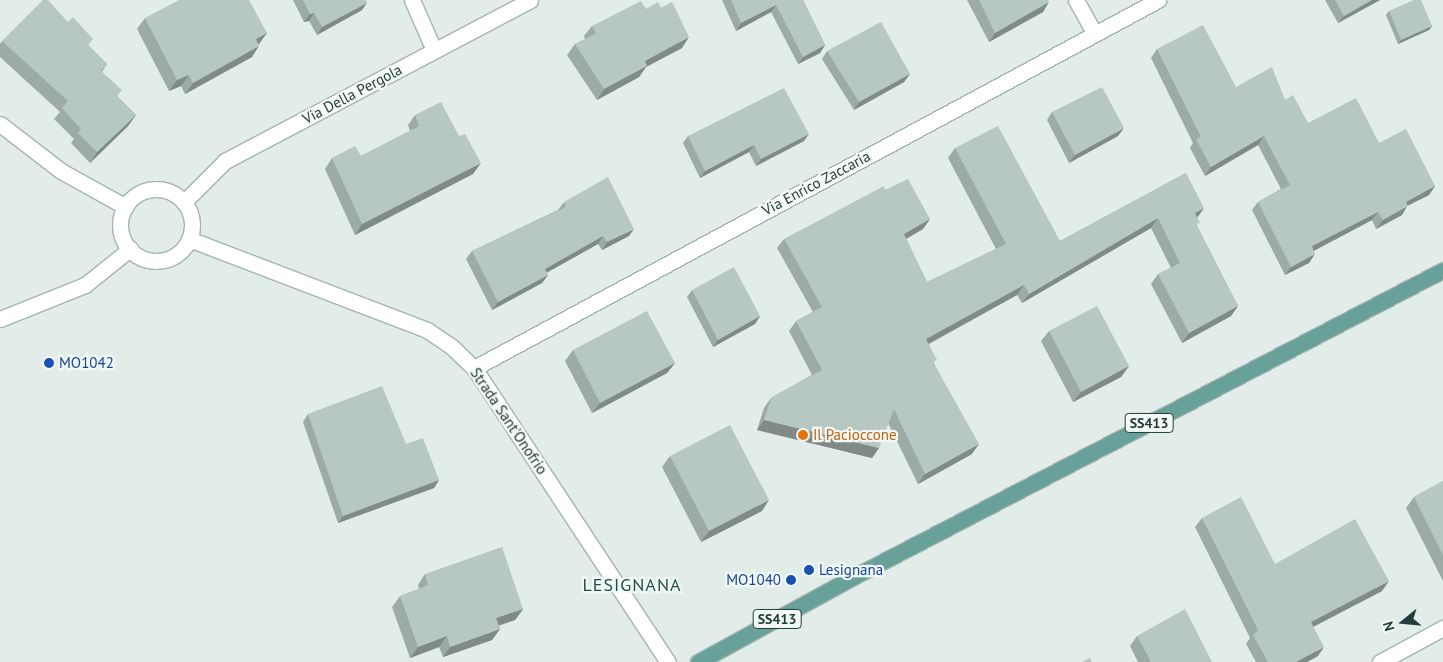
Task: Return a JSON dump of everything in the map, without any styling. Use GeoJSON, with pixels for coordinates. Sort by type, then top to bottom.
{"type":"FeatureCollection","features":[{"type":"Feature","properties":{"kind":"main road","name":"SS413"},"geometry":{"type":"LineString","coordinates":[[698,662],[873,567],[1443,270]]}},
{"type":"Feature","properties":{"kind":"street"},"geometry":{"type":"LineString","coordinates":[[412,0],[434,50]]}},
{"type":"Feature","properties":{"kind":"street","name":"Via Della Pergola"},"geometry":{"type":"LineString","coordinates":[[184,202],[225,162],[530,0]]}},
{"type":"Feature","properties":{"kind":"street"},"geometry":{"type":"LineString","coordinates":[[1076,0],[1094,32]]}},
{"type":"Feature","properties":{"kind":"street","name":"Via Enrico Zaccaria"},"geometry":{"type":"LineString","coordinates":[[474,368],[1094,32],[1158,0]]}},
{"type":"Feature","properties":{"kind":"street"},"geometry":{"type":"LineString","coordinates":[[0,124],[61,171],[126,207]]}},
{"type":"Feature","properties":{"kind":"street"},"geometry":{"type":"LineString","coordinates":[[165,190],[184,202],[192,220],[189,239],[183,250],[163,261],[140,257],[130,249],[121,229],[126,207],[142,192],[165,190]]}},
{"type":"Feature","properties":{"kind":"street","name":"Strada Sant'Onofrio"},"geometry":{"type":"LineString","coordinates":[[189,239],[427,330],[474,368],[668,662]]}},
{"type":"Feature","properties":{"kind":"street"},"geometry":{"type":"LineString","coordinates":[[0,319],[85,285],[130,249]]}},
{"type":"Feature","properties":{"kind":"street"},"geometry":{"type":"LineString","coordinates":[[1380,662],[1443,628]]}},
{"type":"Feature","properties":{"kind":"building"},"geometry":{"type":"Polygon","coordinates":[[[43,0],[48,0],[68,22],[73,17],[93,39],[88,45],[107,64],[101,71],[122,90],[117,96],[136,115],[97,152],[78,133],[81,129],[62,108],[68,101],[2,41],[43,0]]]}},
{"type":"Feature","properties":{"kind":"building"},"geometry":{"type":"Polygon","coordinates":[[[179,0],[249,0],[267,33],[256,39],[259,46],[193,83],[189,75],[177,80],[145,18],[179,0]]]}},
{"type":"Feature","properties":{"kind":"building"},"geometry":{"type":"Polygon","coordinates":[[[303,0],[366,0],[367,3],[322,27],[314,13],[310,14],[303,0]]]}},
{"type":"Feature","properties":{"kind":"building"},"geometry":{"type":"Polygon","coordinates":[[[731,0],[803,0],[825,45],[803,57],[776,5],[741,23],[731,0]]]}},
{"type":"Feature","properties":{"kind":"building"},"geometry":{"type":"Polygon","coordinates":[[[979,0],[1048,0],[1049,2],[995,33],[979,0]]]}},
{"type":"Feature","properties":{"kind":"building"},"geometry":{"type":"Polygon","coordinates":[[[1335,0],[1372,0],[1344,16],[1335,0]]]}},
{"type":"Feature","properties":{"kind":"building"},"geometry":{"type":"Polygon","coordinates":[[[1414,0],[1421,0],[1432,26],[1401,40],[1389,11],[1414,0]]]}},
{"type":"Feature","properties":{"kind":"building"},"geometry":{"type":"Polygon","coordinates":[[[641,1],[646,9],[658,2],[661,8],[672,2],[689,37],[645,61],[647,66],[604,89],[575,44],[596,33],[592,26],[641,1]]]}},
{"type":"Feature","properties":{"kind":"building"},"geometry":{"type":"Polygon","coordinates":[[[881,22],[910,74],[859,102],[827,51],[881,22]]]}},
{"type":"Feature","properties":{"kind":"building"},"geometry":{"type":"Polygon","coordinates":[[[1203,25],[1236,87],[1272,67],[1285,100],[1293,95],[1308,123],[1356,98],[1379,143],[1406,129],[1435,186],[1406,202],[1408,206],[1383,220],[1378,212],[1312,246],[1315,254],[1291,267],[1258,202],[1290,185],[1264,136],[1211,167],[1196,139],[1201,137],[1157,49],[1203,25]]]}},
{"type":"Feature","properties":{"kind":"building"},"geometry":{"type":"Polygon","coordinates":[[[1102,87],[1124,128],[1075,155],[1052,112],[1102,87]]]}},
{"type":"Feature","properties":{"kind":"building"},"geometry":{"type":"Polygon","coordinates":[[[784,88],[809,134],[761,159],[754,145],[705,171],[688,136],[784,88]]]}},
{"type":"Feature","properties":{"kind":"building"},"geometry":{"type":"Polygon","coordinates":[[[441,102],[459,136],[465,134],[481,163],[362,224],[332,158],[355,146],[361,156],[419,126],[415,115],[441,102]]]}},
{"type":"Feature","properties":{"kind":"building"},"geometry":{"type":"Polygon","coordinates":[[[998,126],[1060,241],[1186,173],[1204,208],[1195,213],[1200,223],[1196,224],[1238,306],[1189,333],[1158,274],[1180,263],[1158,218],[1029,294],[1024,285],[926,339],[937,360],[933,362],[979,444],[925,474],[894,409],[879,448],[764,420],[771,398],[822,370],[796,321],[822,307],[784,239],[884,186],[885,190],[908,179],[930,219],[904,234],[927,282],[1006,244],[955,148],[998,126]]]}},
{"type":"Feature","properties":{"kind":"building"},"geometry":{"type":"Polygon","coordinates":[[[608,177],[634,229],[607,242],[603,236],[545,269],[548,275],[498,302],[472,251],[566,207],[564,202],[608,177]]]}},
{"type":"Feature","properties":{"kind":"building"},"geometry":{"type":"Polygon","coordinates":[[[734,267],[760,316],[718,340],[692,290],[734,267]]]}},
{"type":"Feature","properties":{"kind":"building"},"geometry":{"type":"Polygon","coordinates":[[[1097,306],[1129,366],[1081,392],[1049,331],[1097,306]]]}},
{"type":"Feature","properties":{"kind":"building"},"geometry":{"type":"Polygon","coordinates":[[[647,311],[675,363],[600,403],[573,350],[647,311]]]}},
{"type":"Feature","properties":{"kind":"building"},"geometry":{"type":"Polygon","coordinates":[[[382,386],[406,444],[423,438],[439,480],[343,516],[308,414],[382,386]]]}},
{"type":"Feature","properties":{"kind":"building"},"geometry":{"type":"Polygon","coordinates":[[[730,425],[769,500],[709,531],[670,456],[730,425]]]}},
{"type":"Feature","properties":{"kind":"building"},"geometry":{"type":"Polygon","coordinates":[[[1443,481],[1443,555],[1414,497],[1443,481]]]}},
{"type":"Feature","properties":{"kind":"building"},"geometry":{"type":"Polygon","coordinates":[[[1241,497],[1275,564],[1355,519],[1389,581],[1311,622],[1324,647],[1296,662],[1268,662],[1253,635],[1258,630],[1202,518],[1241,497]]]}},
{"type":"Feature","properties":{"kind":"building"},"geometry":{"type":"Polygon","coordinates":[[[502,547],[523,609],[496,618],[500,629],[450,647],[447,636],[418,647],[400,596],[428,585],[425,574],[502,547]]]}},
{"type":"Feature","properties":{"kind":"building"},"geometry":{"type":"Polygon","coordinates":[[[1185,609],[1212,662],[1151,662],[1137,636],[1185,609]]]}},
{"type":"Feature","properties":{"kind":"building"},"geometry":{"type":"Polygon","coordinates":[[[1090,658],[1092,662],[1082,662],[1090,658]]]}},
{"type":"Feature","properties":{"kind":"place","name":"MO1042"},"geometry":{"type":"Point","coordinates":[49,363]}},
{"type":"Feature","properties":{"kind":"place","name":"Il Pacioccone"},"geometry":{"type":"Point","coordinates":[803,435]}},
{"type":"Feature","properties":{"kind":"place","name":"Lesignana"},"geometry":{"type":"Point","coordinates":[809,570]}},
{"type":"Feature","properties":{"kind":"place","name":"MO1040"},"geometry":{"type":"Point","coordinates":[791,580]}},
{"type":"Feature","properties":{"kind":"district","name":"LESIGNANA"},"geometry":{"type":"Point","coordinates":[632,585]}}]}
